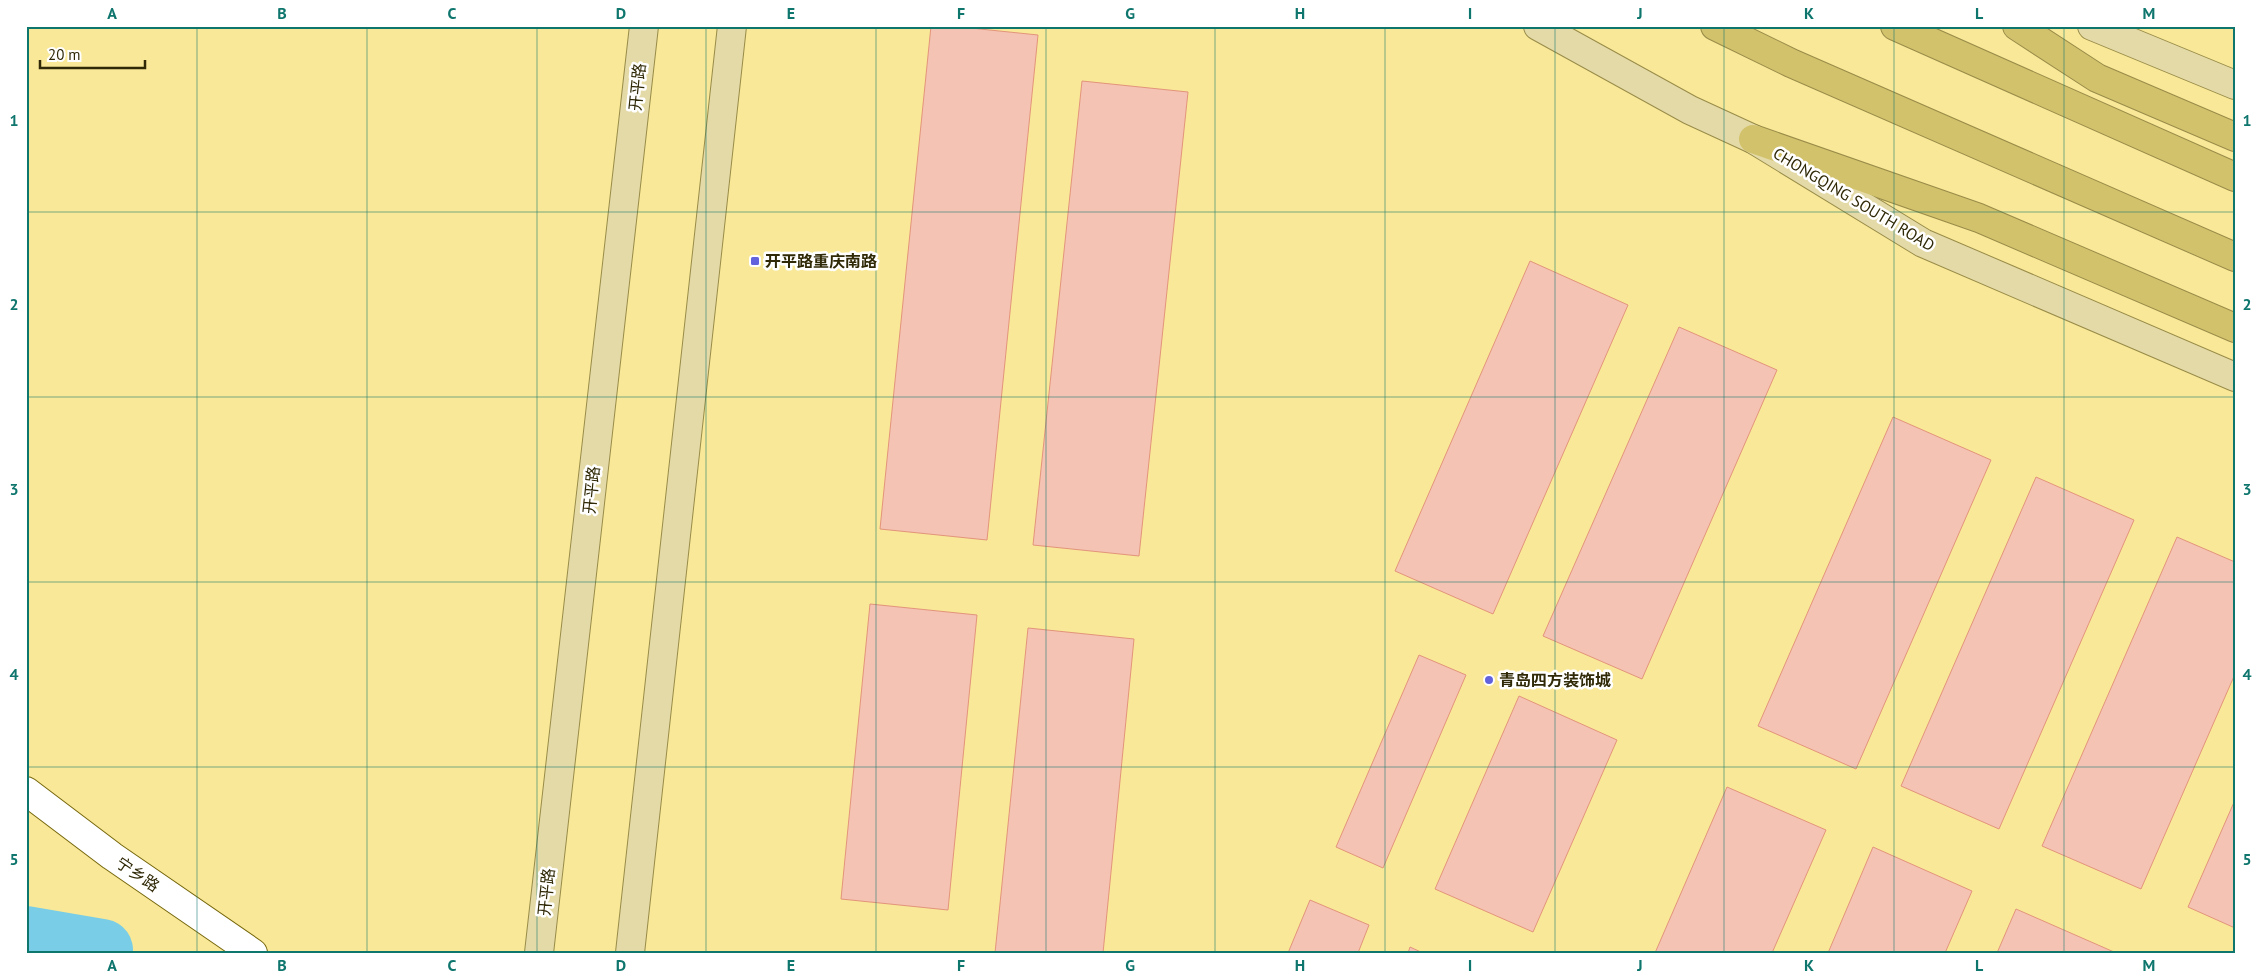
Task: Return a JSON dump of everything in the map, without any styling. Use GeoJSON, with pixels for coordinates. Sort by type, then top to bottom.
{"type":"FeatureCollection","features":[{"type":"Feature","properties":{"kind":"highway"},"geometry":{"type":"LineString","coordinates":[[1715,26],[1792,63],[2235,257]]}},
{"type":"Feature","properties":{"kind":"highway"},"geometry":{"type":"LineString","coordinates":[[1895,26],[2235,177]]}},
{"type":"Feature","properties":{"kind":"highway"},"geometry":{"type":"LineString","coordinates":[[2017,26],[2097,78],[2235,138]]}},
{"type":"Feature","properties":{"kind":"highway"},"geometry":{"type":"LineString","coordinates":[[1754,139],[1979,218],[2235,328]]}},
{"type":"Feature","properties":{"kind":"main road","name":"开平路"},"geometry":{"type":"LineString","coordinates":[[539,953],[644,26]]}},
{"type":"Feature","properties":{"kind":"main road"},"geometry":{"type":"LineString","coordinates":[[630,953],[732,26]]}},
{"type":"Feature","properties":{"kind":"main road","name":"CHONGQING SOUTH ROAD"},"geometry":{"type":"LineString","coordinates":[[1538,26],[1690,110],[1754,139],[1922,242],[2235,377]]}},
{"type":"Feature","properties":{"kind":"main road"},"geometry":{"type":"LineString","coordinates":[[2092,26],[2235,86]]}},
{"type":"Feature","properties":{"kind":"street","name":"宁乡路"},"geometry":{"type":"LineString","coordinates":[[26,791],[112,856],[253,953]]}},
{"type":"Feature","properties":{"kind":"building"},"geometry":{"type":"Polygon","coordinates":[[[931,26],[951,26],[1038,35],[987,540],[880,529],[931,26]]]}},
{"type":"Feature","properties":{"kind":"building"},"geometry":{"type":"Polygon","coordinates":[[[1082,81],[1188,92],[1139,556],[1033,545],[1082,81]]]}},
{"type":"Feature","properties":{"kind":"building"},"geometry":{"type":"Polygon","coordinates":[[[1530,261],[1628,305],[1493,614],[1395,571],[1530,261]]]}},
{"type":"Feature","properties":{"kind":"building"},"geometry":{"type":"Polygon","coordinates":[[[1679,327],[1777,370],[1642,679],[1543,636],[1679,327]]]}},
{"type":"Feature","properties":{"kind":"building"},"geometry":{"type":"Polygon","coordinates":[[[1893,417],[1991,460],[1856,769],[1758,726],[1893,417]]]}},
{"type":"Feature","properties":{"kind":"building"},"geometry":{"type":"Polygon","coordinates":[[[2036,477],[2134,520],[1999,829],[1901,786],[2036,477]]]}},
{"type":"Feature","properties":{"kind":"building"},"geometry":{"type":"Polygon","coordinates":[[[2177,537],[2235,562],[2235,674],[2141,889],[2042,846],[2177,537]]]}},
{"type":"Feature","properties":{"kind":"building"},"geometry":{"type":"Polygon","coordinates":[[[870,604],[977,615],[948,910],[841,899],[870,604]]]}},
{"type":"Feature","properties":{"kind":"building"},"geometry":{"type":"Polygon","coordinates":[[[1028,628],[1134,639],[1103,953],[995,953],[1028,628]]]}},
{"type":"Feature","properties":{"kind":"building"},"geometry":{"type":"Polygon","coordinates":[[[1419,655],[1466,675],[1383,868],[1336,847],[1419,655]]]}},
{"type":"Feature","properties":{"kind":"building"},"geometry":{"type":"Polygon","coordinates":[[[1519,696],[1617,740],[1533,932],[1435,889],[1519,696]]]}},
{"type":"Feature","properties":{"kind":"building"},"geometry":{"type":"Polygon","coordinates":[[[1727,787],[1826,830],[1772,953],[1655,953],[1727,787]]]}},
{"type":"Feature","properties":{"kind":"building"},"geometry":{"type":"Polygon","coordinates":[[[2235,800],[2235,928],[2188,907],[2235,800]]]}},
{"type":"Feature","properties":{"kind":"building"},"geometry":{"type":"Polygon","coordinates":[[[1873,847],[1972,891],[1945,953],[1828,953],[1873,847]]]}},
{"type":"Feature","properties":{"kind":"building"},"geometry":{"type":"Polygon","coordinates":[[[1310,900],[1369,925],[1358,953],[1288,953],[1310,900]]]}},
{"type":"Feature","properties":{"kind":"building"},"geometry":{"type":"Polygon","coordinates":[[[2016,909],[2114,952],[2114,953],[1997,953],[2016,909]]]}},
{"type":"Feature","properties":{"kind":"building"},"geometry":{"type":"Polygon","coordinates":[[[1410,947],[1423,953],[1408,953],[1410,947]]]}},
{"type":"Feature","properties":{"kind":"waterway"},"geometry":{"type":"LineString","coordinates":[[26,937],[102,950]]}},
{"type":"Feature","properties":{"kind":"place","name":"开平路重庆南路"},"geometry":{"type":"Point","coordinates":[755,261]}},
{"type":"Feature","properties":{"kind":"place","name":"青岛四方装饰城"},"geometry":{"type":"Point","coordinates":[1489,680]}}]}
